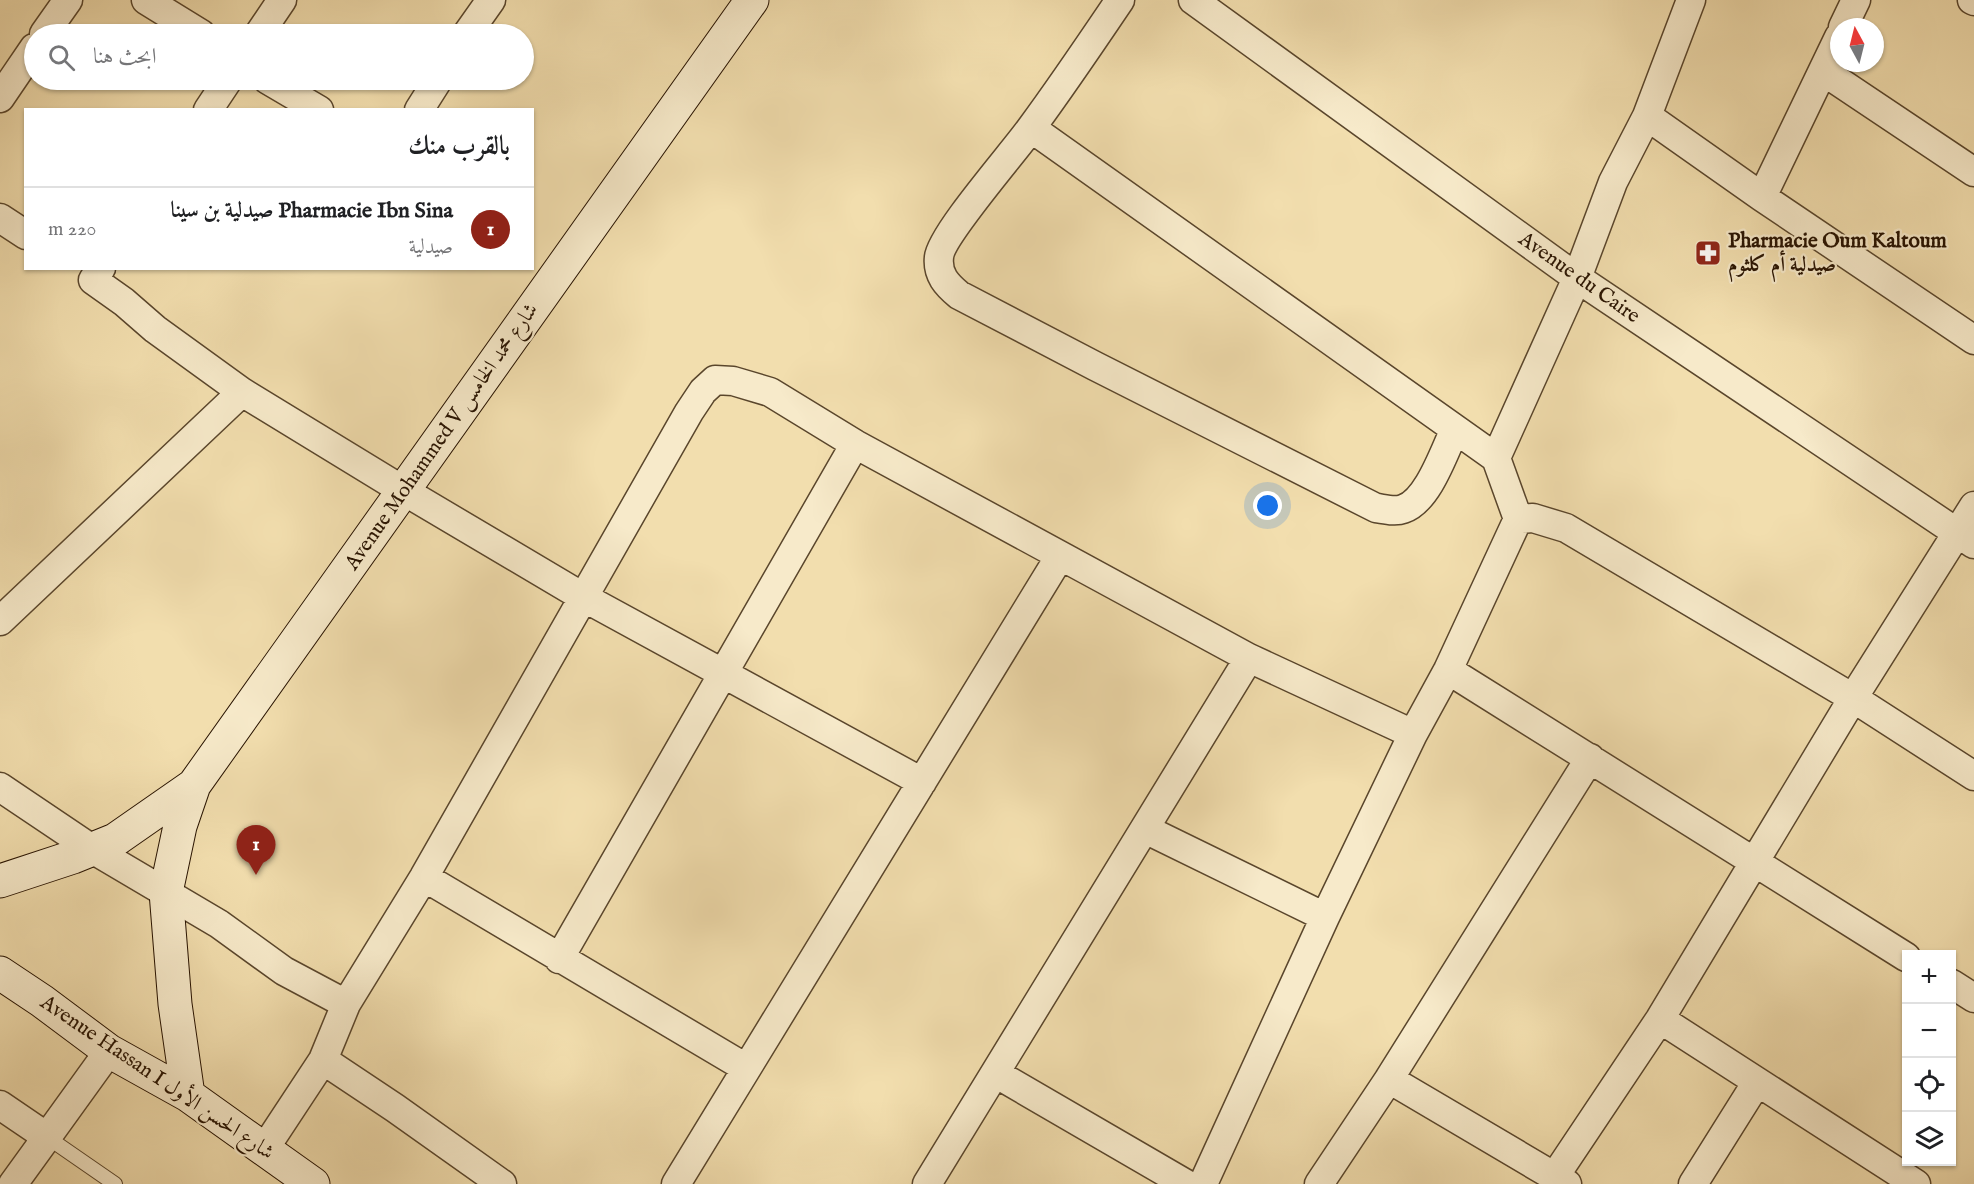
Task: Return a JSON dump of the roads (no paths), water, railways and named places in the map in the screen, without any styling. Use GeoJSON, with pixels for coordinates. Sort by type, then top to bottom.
{"type":"FeatureCollection","features":[{"type":"Feature","properties":{"kind":"main road","name":"Avenue Mohammed V شارع محمد الخامس"},"geometry":{"type":"LineString","coordinates":[[194,785],[752,0]]}},
{"type":"Feature","properties":{"kind":"main road"},"geometry":{"type":"LineString","coordinates":[[0,881],[115,840],[194,785]]}},
{"type":"Feature","properties":{"kind":"main road"},"geometry":{"type":"LineString","coordinates":[[188,1095],[175,1004],[166,892],[180,826],[194,785]]}},
{"type":"Feature","properties":{"kind":"main road","name":"Avenue Hassan I شارع الحسن الأول"},"geometry":{"type":"LineString","coordinates":[[0,973],[109,1051],[188,1095],[313,1184]]}},
{"type":"Feature","properties":{"kind":"street"},"geometry":{"type":"LineString","coordinates":[[51,24],[68,0]]}},
{"type":"Feature","properties":{"kind":"street"},"geometry":{"type":"LineString","coordinates":[[146,0],[185,24]]}},
{"type":"Feature","properties":{"kind":"street"},"geometry":{"type":"LineString","coordinates":[[266,24],[282,0]]}},
{"type":"Feature","properties":{"kind":"street"},"geometry":{"type":"LineString","coordinates":[[474,24],[490,0]]}},
{"type":"Feature","properties":{"kind":"street"},"geometry":{"type":"LineString","coordinates":[[1120,0],[1031,128],[951,232],[939,255],[942,279],[959,295],[1376,508],[1401,510],[1415,504],[1427,487],[1455,429]]}},
{"type":"Feature","properties":{"kind":"street","name":"Avenue du Caire"},"geometry":{"type":"LineString","coordinates":[[1193,0],[1577,278],[1965,538]]}},
{"type":"Feature","properties":{"kind":"street"},"geometry":{"type":"LineString","coordinates":[[1496,458],[1577,278],[1613,182],[1647,116],[1691,0]]}},
{"type":"Feature","properties":{"kind":"street"},"geometry":{"type":"LineString","coordinates":[[1848,18],[1856,0]]}},
{"type":"Feature","properties":{"kind":"street"},"geometry":{"type":"LineString","coordinates":[[1762,197],[1830,56]]}},
{"type":"Feature","properties":{"kind":"street"},"geometry":{"type":"LineString","coordinates":[[0,98],[24,63]]}},
{"type":"Feature","properties":{"kind":"street"},"geometry":{"type":"LineString","coordinates":[[1823,70],[1974,172]]}},
{"type":"Feature","properties":{"kind":"street"},"geometry":{"type":"LineString","coordinates":[[209,108],[221,90]]}},
{"type":"Feature","properties":{"kind":"street"},"geometry":{"type":"LineString","coordinates":[[285,90],[316,108]]}},
{"type":"Feature","properties":{"kind":"street"},"geometry":{"type":"LineString","coordinates":[[419,108],[431,90]]}},
{"type":"Feature","properties":{"kind":"street"},"geometry":{"type":"LineString","coordinates":[[1647,116],[1762,197],[1974,340]]}},
{"type":"Feature","properties":{"kind":"street"},"geometry":{"type":"LineString","coordinates":[[1031,128],[1496,458],[1518,519],[1448,670],[1413,734],[1325,917],[1203,1184]]}},
{"type":"Feature","properties":{"kind":"street"},"geometry":{"type":"LineString","coordinates":[[0,218],[24,234]]}},
{"type":"Feature","properties":{"kind":"street"},"geometry":{"type":"LineString","coordinates":[[90,272],[155,329],[242,392],[583,597],[922,782]]}},
{"type":"Feature","properties":{"kind":"street"},"geometry":{"type":"LineString","coordinates":[[265,1148],[323,1060],[346,1004],[424,877],[689,412],[703,391],[715,381],[733,381],[770,393],[855,444],[1249,658],[1413,734]]}},
{"type":"Feature","properties":{"kind":"street"},"geometry":{"type":"LineString","coordinates":[[0,621],[242,392]]}},
{"type":"Feature","properties":{"kind":"street"},"geometry":{"type":"LineString","coordinates":[[559,959],[855,444]]}},
{"type":"Feature","properties":{"kind":"street"},"geometry":{"type":"LineString","coordinates":[[1389,1080],[1561,1180],[1853,698],[1965,538],[1974,506]]}},
{"type":"Feature","properties":{"kind":"street"},"geometry":{"type":"LineString","coordinates":[[1518,519],[1533,518],[1566,528],[1853,698],[1974,776]]}},
{"type":"Feature","properties":{"kind":"street"},"geometry":{"type":"LineString","coordinates":[[676,1184],[1060,556]]}},
{"type":"Feature","properties":{"kind":"street"},"geometry":{"type":"LineString","coordinates":[[927,1184],[1249,658]]}},
{"type":"Feature","properties":{"kind":"street"},"geometry":{"type":"LineString","coordinates":[[1448,670],[1902,955]]}},
{"type":"Feature","properties":{"kind":"street"},"geometry":{"type":"LineString","coordinates":[[1319,1184],[1389,1080],[1590,758]]}},
{"type":"Feature","properties":{"kind":"street"},"geometry":{"type":"LineString","coordinates":[[0,787],[92,849],[219,924],[284,971],[346,1004]]}},
{"type":"Feature","properties":{"kind":"street"},"geometry":{"type":"LineString","coordinates":[[1145,830],[1325,917]]}},
{"type":"Feature","properties":{"kind":"street"},"geometry":{"type":"LineString","coordinates":[[424,877],[746,1068]]}},
{"type":"Feature","properties":{"kind":"street"},"geometry":{"type":"LineString","coordinates":[[1956,987],[1974,998]]}},
{"type":"Feature","properties":{"kind":"street"},"geometry":{"type":"LineString","coordinates":[[1660,1019],[1916,1184]]}},
{"type":"Feature","properties":{"kind":"street"},"geometry":{"type":"LineString","coordinates":[[13,1184],[109,1051]]}},
{"type":"Feature","properties":{"kind":"street"},"geometry":{"type":"LineString","coordinates":[[323,1060],[502,1184]]}},
{"type":"Feature","properties":{"kind":"street"},"geometry":{"type":"LineString","coordinates":[[995,1073],[1186,1184]]}},
{"type":"Feature","properties":{"kind":"street"},"geometry":{"type":"LineString","coordinates":[[1693,1184],[1757,1082]]}},
{"type":"Feature","properties":{"kind":"street"},"geometry":{"type":"LineString","coordinates":[[0,1105],[47,1137]]}},
{"type":"Feature","properties":{"kind":"lane"},"geometry":{"type":"LineString","coordinates":[[47,1137],[115,1184]]}},
{"type":"Feature","properties":{"kind":"place","name":"Pharmacie Oum Kaltoum صيدلية أم كلثوم"},"geometry":{"type":"Point","coordinates":[1708,253]}},
{"type":"Feature","properties":{"kind":"place","name":"Pharmacie Ibn Sina صيدلية بن سينا"},"geometry":{"type":"Point","coordinates":[256,875]}}]}
